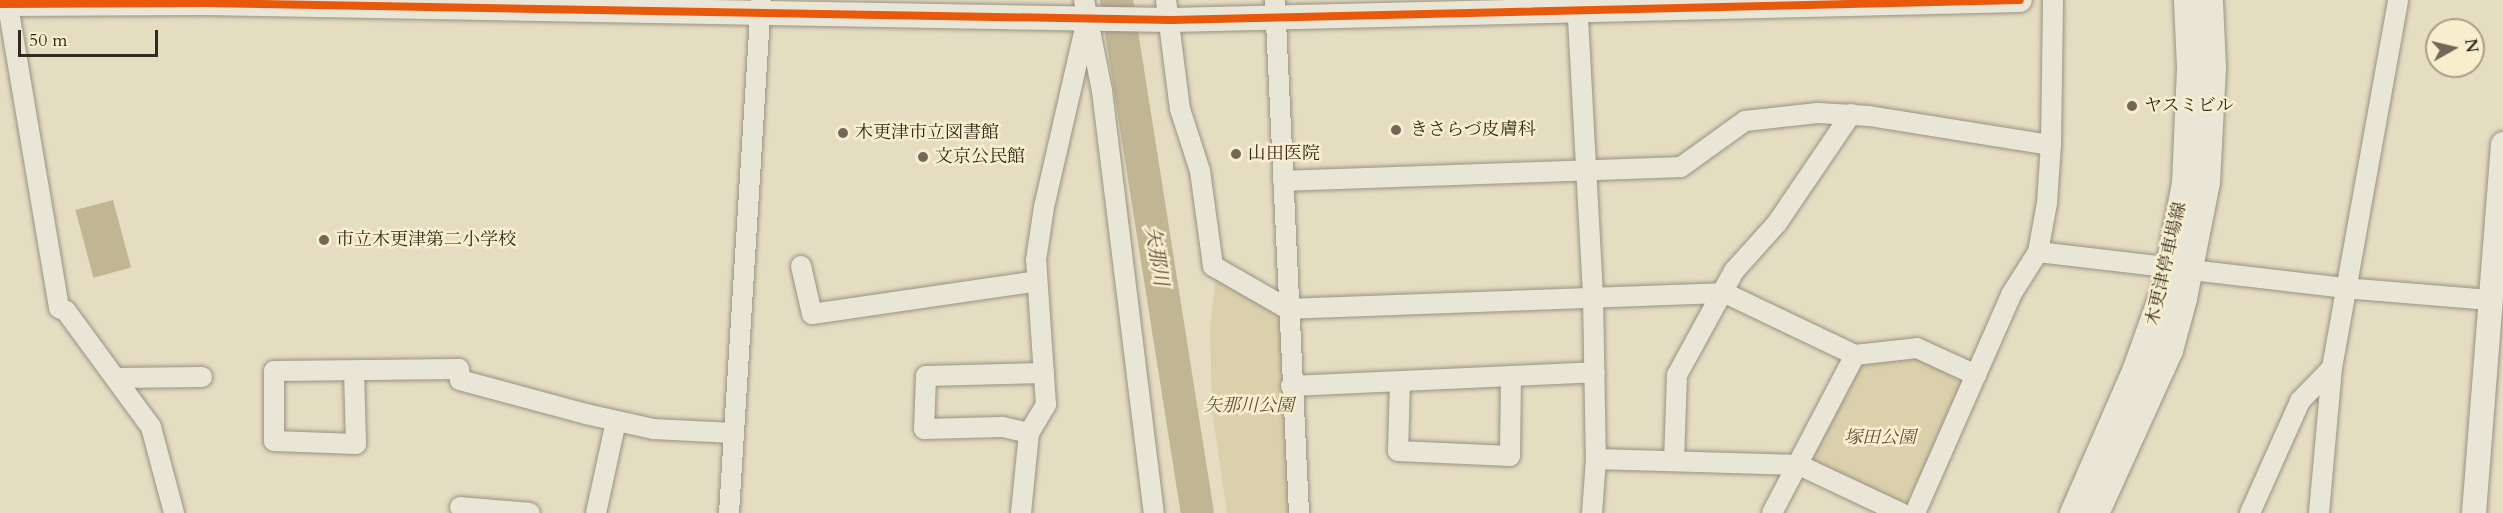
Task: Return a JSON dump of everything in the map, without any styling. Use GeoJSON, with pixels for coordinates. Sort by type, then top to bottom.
{"type":"FeatureCollection","features":[{"type":"Feature","properties":{"kind":"main road","name":"木更津停車場線"},"geometry":{"type":"LineString","coordinates":[[2095,513],[2169,350],[2186,183],[2190,67],[2187,0]]}},
{"type":"Feature","properties":{"kind":"main road","name":"木更津停車場線"},"geometry":{"type":"LineString","coordinates":[[2073,513],[2178,269],[2206,182],[2212,67],[2209,0]]}},
{"type":"Feature","properties":{"kind":"street"},"geometry":{"type":"LineString","coordinates":[[174,513],[151,428],[66,310],[59,308],[5,3],[205,1],[1168,10],[2020,0]]}},
{"type":"Feature","properties":{"kind":"street"},"geometry":{"type":"LineString","coordinates":[[1915,513],[2012,293],[2037,252],[2047,203],[2051,145],[2053,0]]}},
{"type":"Feature","properties":{"kind":"street"},"geometry":{"type":"LineString","coordinates":[[2319,513],[2332,368],[2344,288],[2398,0]]}},
{"type":"Feature","properties":{"kind":"street"},"geometry":{"type":"LineString","coordinates":[[1577,5],[1593,295],[1596,459],[1592,513]]}},
{"type":"Feature","properties":{"kind":"street"},"geometry":{"type":"LineString","coordinates":[[729,513],[760,7]]}},
{"type":"Feature","properties":{"kind":"street"},"geometry":{"type":"LineString","coordinates":[[1275,9],[1291,386],[1299,513]]}},
{"type":"Feature","properties":{"kind":"street"},"geometry":{"type":"LineString","coordinates":[[1022,513],[1029,433],[1046,405],[1036,260],[1044,207],[1086,10]]}},
{"type":"Feature","properties":{"kind":"street"},"geometry":{"type":"LineString","coordinates":[[1086,10],[1102,91],[1154,513]]}},
{"type":"Feature","properties":{"kind":"street"},"geometry":{"type":"LineString","coordinates":[[1168,10],[1180,109],[1200,171],[1213,266],[1288,309],[1593,295],[1725,293],[1855,355],[1917,348],[1976,375]]}},
{"type":"Feature","properties":{"kind":"street"},"geometry":{"type":"LineString","coordinates":[[1283,181],[1681,167],[1745,121],[1818,113],[1851,114],[2051,145]]}},
{"type":"Feature","properties":{"kind":"street"},"geometry":{"type":"LineString","coordinates":[[1674,461],[1677,375],[1725,293],[1734,271],[1778,223],[1851,114]]}},
{"type":"Feature","properties":{"kind":"street"},"geometry":{"type":"LineString","coordinates":[[2474,513],[2503,144]]}},
{"type":"Feature","properties":{"kind":"street"},"geometry":{"type":"LineString","coordinates":[[2037,252],[2344,288],[2490,300]]}},
{"type":"Feature","properties":{"kind":"street"},"geometry":{"type":"LineString","coordinates":[[801,266],[812,314],[1037,281]]}},
{"type":"Feature","properties":{"kind":"street"},"geometry":{"type":"LineString","coordinates":[[1772,513],[1855,355]]}},
{"type":"Feature","properties":{"kind":"street"},"geometry":{"type":"LineString","coordinates":[[2250,513],[2300,401],[2332,368]]}},
{"type":"Feature","properties":{"kind":"street"},"geometry":{"type":"LineString","coordinates":[[354,372],[356,444],[274,441],[274,371],[354,372],[459,369],[460,380],[616,421],[653,429],[734,433]]}},
{"type":"Feature","properties":{"kind":"street"},"geometry":{"type":"LineString","coordinates":[[1291,386],[1595,372]]}},
{"type":"Feature","properties":{"kind":"street"},"geometry":{"type":"LineString","coordinates":[[1029,433],[1002,428],[924,429],[926,376],[1044,373]]}},
{"type":"Feature","properties":{"kind":"street"},"geometry":{"type":"LineString","coordinates":[[1400,381],[1398,451],[1510,456],[1511,376]]}},
{"type":"Feature","properties":{"kind":"street"},"geometry":{"type":"LineString","coordinates":[[117,378],[202,377]]}},
{"type":"Feature","properties":{"kind":"street"},"geometry":{"type":"LineString","coordinates":[[596,513],[616,421]]}},
{"type":"Feature","properties":{"kind":"street"},"geometry":{"type":"LineString","coordinates":[[1596,459],[1799,465],[1900,513]]}},
{"type":"Feature","properties":{"kind":"street"},"geometry":{"type":"LineString","coordinates":[[460,507],[530,513]]}},
{"type":"Feature","properties":{"kind":"green space","name":"矢那川公園"},"geometry":{"type":"Polygon","coordinates":[[[1216,273],[1282,314],[1293,513],[1227,513],[1212,411],[1210,329],[1216,273]]]}},
{"type":"Feature","properties":{"kind":"green space","name":"塚田公園"},"geometry":{"type":"Polygon","coordinates":[[[1916,358],[1964,382],[1905,507],[1805,463],[1860,362],[1916,358]]]}},
{"type":"Feature","properties":{"kind":"shaded area"},"geometry":{"type":"Polygon","coordinates":[[[113,200],[131,268],[93,278],[75,210],[113,200]]]}},
{"type":"Feature","properties":{"kind":"waterway","name":"矢那川"},"geometry":{"type":"LineString","coordinates":[[1116,0],[1197,513]]}},
{"type":"Feature","properties":{"kind":"cycle path"},"geometry":{"type":"LineString","coordinates":[[0,4],[205,3],[1171,20],[2020,0]]}},
{"type":"Feature","properties":{"kind":"place","name":"ヤスミビル"},"geometry":{"type":"Point","coordinates":[2132,106]}},
{"type":"Feature","properties":{"kind":"place","name":"きさらづ皮膚科"},"geometry":{"type":"Point","coordinates":[1396,130]}},
{"type":"Feature","properties":{"kind":"place","name":"木更津市立図書館"},"geometry":{"type":"Point","coordinates":[843,133]}},
{"type":"Feature","properties":{"kind":"place","name":"山田医院"},"geometry":{"type":"Point","coordinates":[1236,154]}},
{"type":"Feature","properties":{"kind":"place","name":"文京公民館"},"geometry":{"type":"Point","coordinates":[923,157]}},
{"type":"Feature","properties":{"kind":"place","name":"市立木更津第二小学校"},"geometry":{"type":"Point","coordinates":[324,240]}}]}
